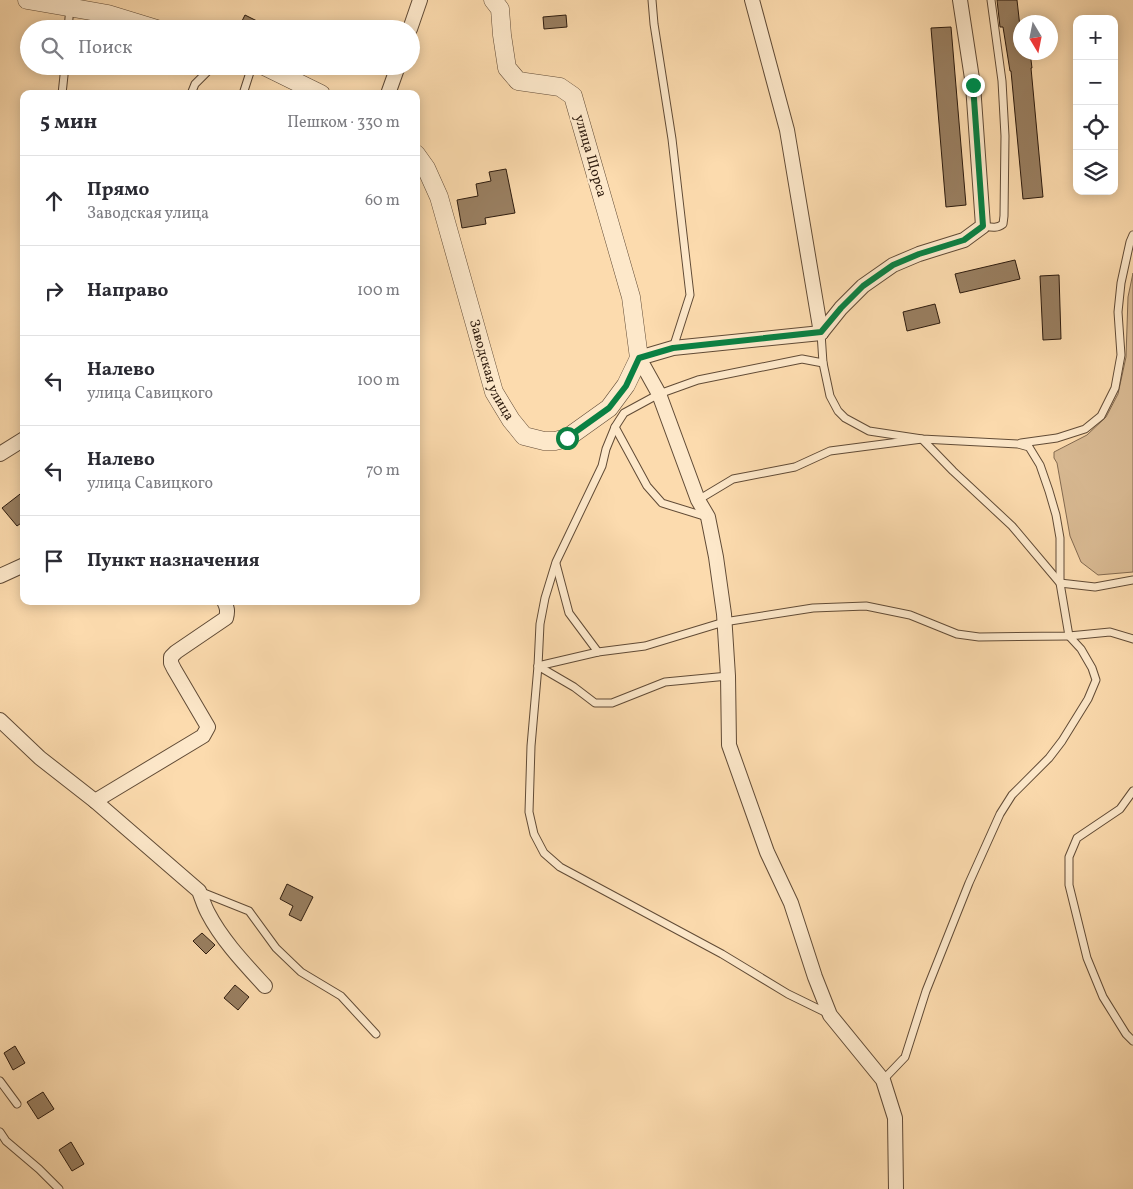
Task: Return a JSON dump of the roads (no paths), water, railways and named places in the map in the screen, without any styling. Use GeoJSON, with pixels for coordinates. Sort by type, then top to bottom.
{"type":"FeatureCollection","features":[{"type":"Feature","properties":{"kind":"street"},"geometry":{"type":"LineString","coordinates":[[27,0],[71,4],[128,20]]}},
{"type":"Feature","properties":{"kind":"street"},"geometry":{"type":"LineString","coordinates":[[413,20],[420,0]]}},
{"type":"Feature","properties":{"kind":"street","name":"улица Щорса"},"geometry":{"type":"LineString","coordinates":[[493,0],[500,9],[507,68],[518,81],[560,87],[573,96],[631,297],[639,358]]}},
{"type":"Feature","properties":{"kind":"street"},"geometry":{"type":"LineString","coordinates":[[752,0],[787,130],[821,332]]}},
{"type":"Feature","properties":{"kind":"street"},"geometry":{"type":"LineString","coordinates":[[896,1189],[895,1118],[883,1080],[830,1015],[815,977],[791,903],[767,852],[729,745],[728,676],[724,622],[716,557],[708,517],[698,500],[659,394],[639,358],[673,348],[821,332],[863,286],[893,265],[919,254],[964,240],[983,226],[973,85],[960,0]]}},
{"type":"Feature","properties":{"kind":"street"},"geometry":{"type":"LineString","coordinates":[[282,75],[312,90]]}},
{"type":"Feature","properties":{"kind":"street"},"geometry":{"type":"LineString","coordinates":[[389,90],[395,75]]}},
{"type":"Feature","properties":{"kind":"street","name":"Заводская улица"},"geometry":{"type":"LineString","coordinates":[[420,160],[426,168],[439,197],[494,392],[511,420],[524,436],[544,441],[567,438],[609,408],[626,386],[639,358]]}},
{"type":"Feature","properties":{"kind":"street"},"geometry":{"type":"LineString","coordinates":[[0,454],[20,442]]}},
{"type":"Feature","properties":{"kind":"street"},"geometry":{"type":"LineString","coordinates":[[0,576],[20,567]]}},
{"type":"Feature","properties":{"kind":"street"},"geometry":{"type":"LineString","coordinates":[[94,801],[203,736],[208,727],[174,669],[171,657],[226,618],[226,605]]}},
{"type":"Feature","properties":{"kind":"street"},"geometry":{"type":"LineString","coordinates":[[0,720],[40,758],[94,801],[199,891],[218,931],[265,986]]}},
{"type":"Feature","properties":{"kind":"lane"},"geometry":{"type":"LineString","coordinates":[[652,0],[672,139],[690,295],[673,348]]}},
{"type":"Feature","properties":{"kind":"lane"},"geometry":{"type":"LineString","coordinates":[[983,226],[994,228],[1000,226],[1003,224],[1004,216],[1005,136],[1002,81],[991,0]]}},
{"type":"Feature","properties":{"kind":"lane"},"geometry":{"type":"LineString","coordinates":[[69,20],[71,4]]}},
{"type":"Feature","properties":{"kind":"lane"},"geometry":{"type":"LineString","coordinates":[[62,90],[64,75]]}},
{"type":"Feature","properties":{"kind":"lane"},"geometry":{"type":"LineString","coordinates":[[193,90],[195,84],[204,75]]}},
{"type":"Feature","properties":{"kind":"lane"},"geometry":{"type":"LineString","coordinates":[[244,90],[249,75]]}},
{"type":"Feature","properties":{"kind":"lane"},"geometry":{"type":"LineString","coordinates":[[821,332],[823,362],[830,396],[838,411],[845,418],[869,431],[922,439],[1018,444],[1057,438],[1085,429],[1101,416],[1115,388],[1121,354],[1118,312],[1121,283],[1133,235]]}},
{"type":"Feature","properties":{"kind":"lane"},"geometry":{"type":"LineString","coordinates":[[823,362],[802,359],[698,380],[659,394],[624,413],[615,427],[606,449],[602,466],[556,562],[545,598],[540,624],[531,746],[529,812],[534,834],[544,853],[560,867],[722,954],[788,994],[830,1015]]}},
{"type":"Feature","properties":{"kind":"lane"},"geometry":{"type":"LineString","coordinates":[[615,427],[647,486],[662,503],[708,517]]}},
{"type":"Feature","properties":{"kind":"lane"},"geometry":{"type":"LineString","coordinates":[[698,500],[733,479],[795,467],[830,451],[922,439]]}},
{"type":"Feature","properties":{"kind":"lane"},"geometry":{"type":"LineString","coordinates":[[922,439],[1012,526],[1060,583],[1095,588],[1133,580]]}},
{"type":"Feature","properties":{"kind":"lane"},"geometry":{"type":"LineString","coordinates":[[883,1080],[905,1057],[930,982],[969,883],[1000,814],[1012,795],[1049,758],[1062,741],[1088,699],[1096,680],[1092,668],[1081,649],[1069,636],[1060,583],[1060,538],[1049,491],[1040,466],[1029,447],[1018,444]]}},
{"type":"Feature","properties":{"kind":"lane"},"geometry":{"type":"LineString","coordinates":[[556,562],[569,613],[598,652]]}},
{"type":"Feature","properties":{"kind":"lane"},"geometry":{"type":"LineString","coordinates":[[538,666],[598,652],[646,646],[724,622],[813,608],[866,606],[910,614],[957,634],[979,637],[1069,636],[1110,632],[1133,639]]}},
{"type":"Feature","properties":{"kind":"lane"},"geometry":{"type":"LineString","coordinates":[[538,666],[574,687],[594,703],[612,703],[665,682],[728,676]]}},
{"type":"Feature","properties":{"kind":"lane"},"geometry":{"type":"LineString","coordinates":[[1133,791],[1120,809],[1077,838],[1069,857],[1069,885],[1086,958],[1103,997],[1126,1034],[1133,1041]]}},
{"type":"Feature","properties":{"kind":"lane"},"geometry":{"type":"LineString","coordinates":[[199,891],[249,911],[276,948],[301,972],[342,996],[376,1034]]}},
{"type":"Feature","properties":{"kind":"lane"},"geometry":{"type":"LineString","coordinates":[[0,1081],[17,1104]]}},
{"type":"Feature","properties":{"kind":"lane"},"geometry":{"type":"LineString","coordinates":[[0,1132],[6,1141],[60,1189]]}}]}
